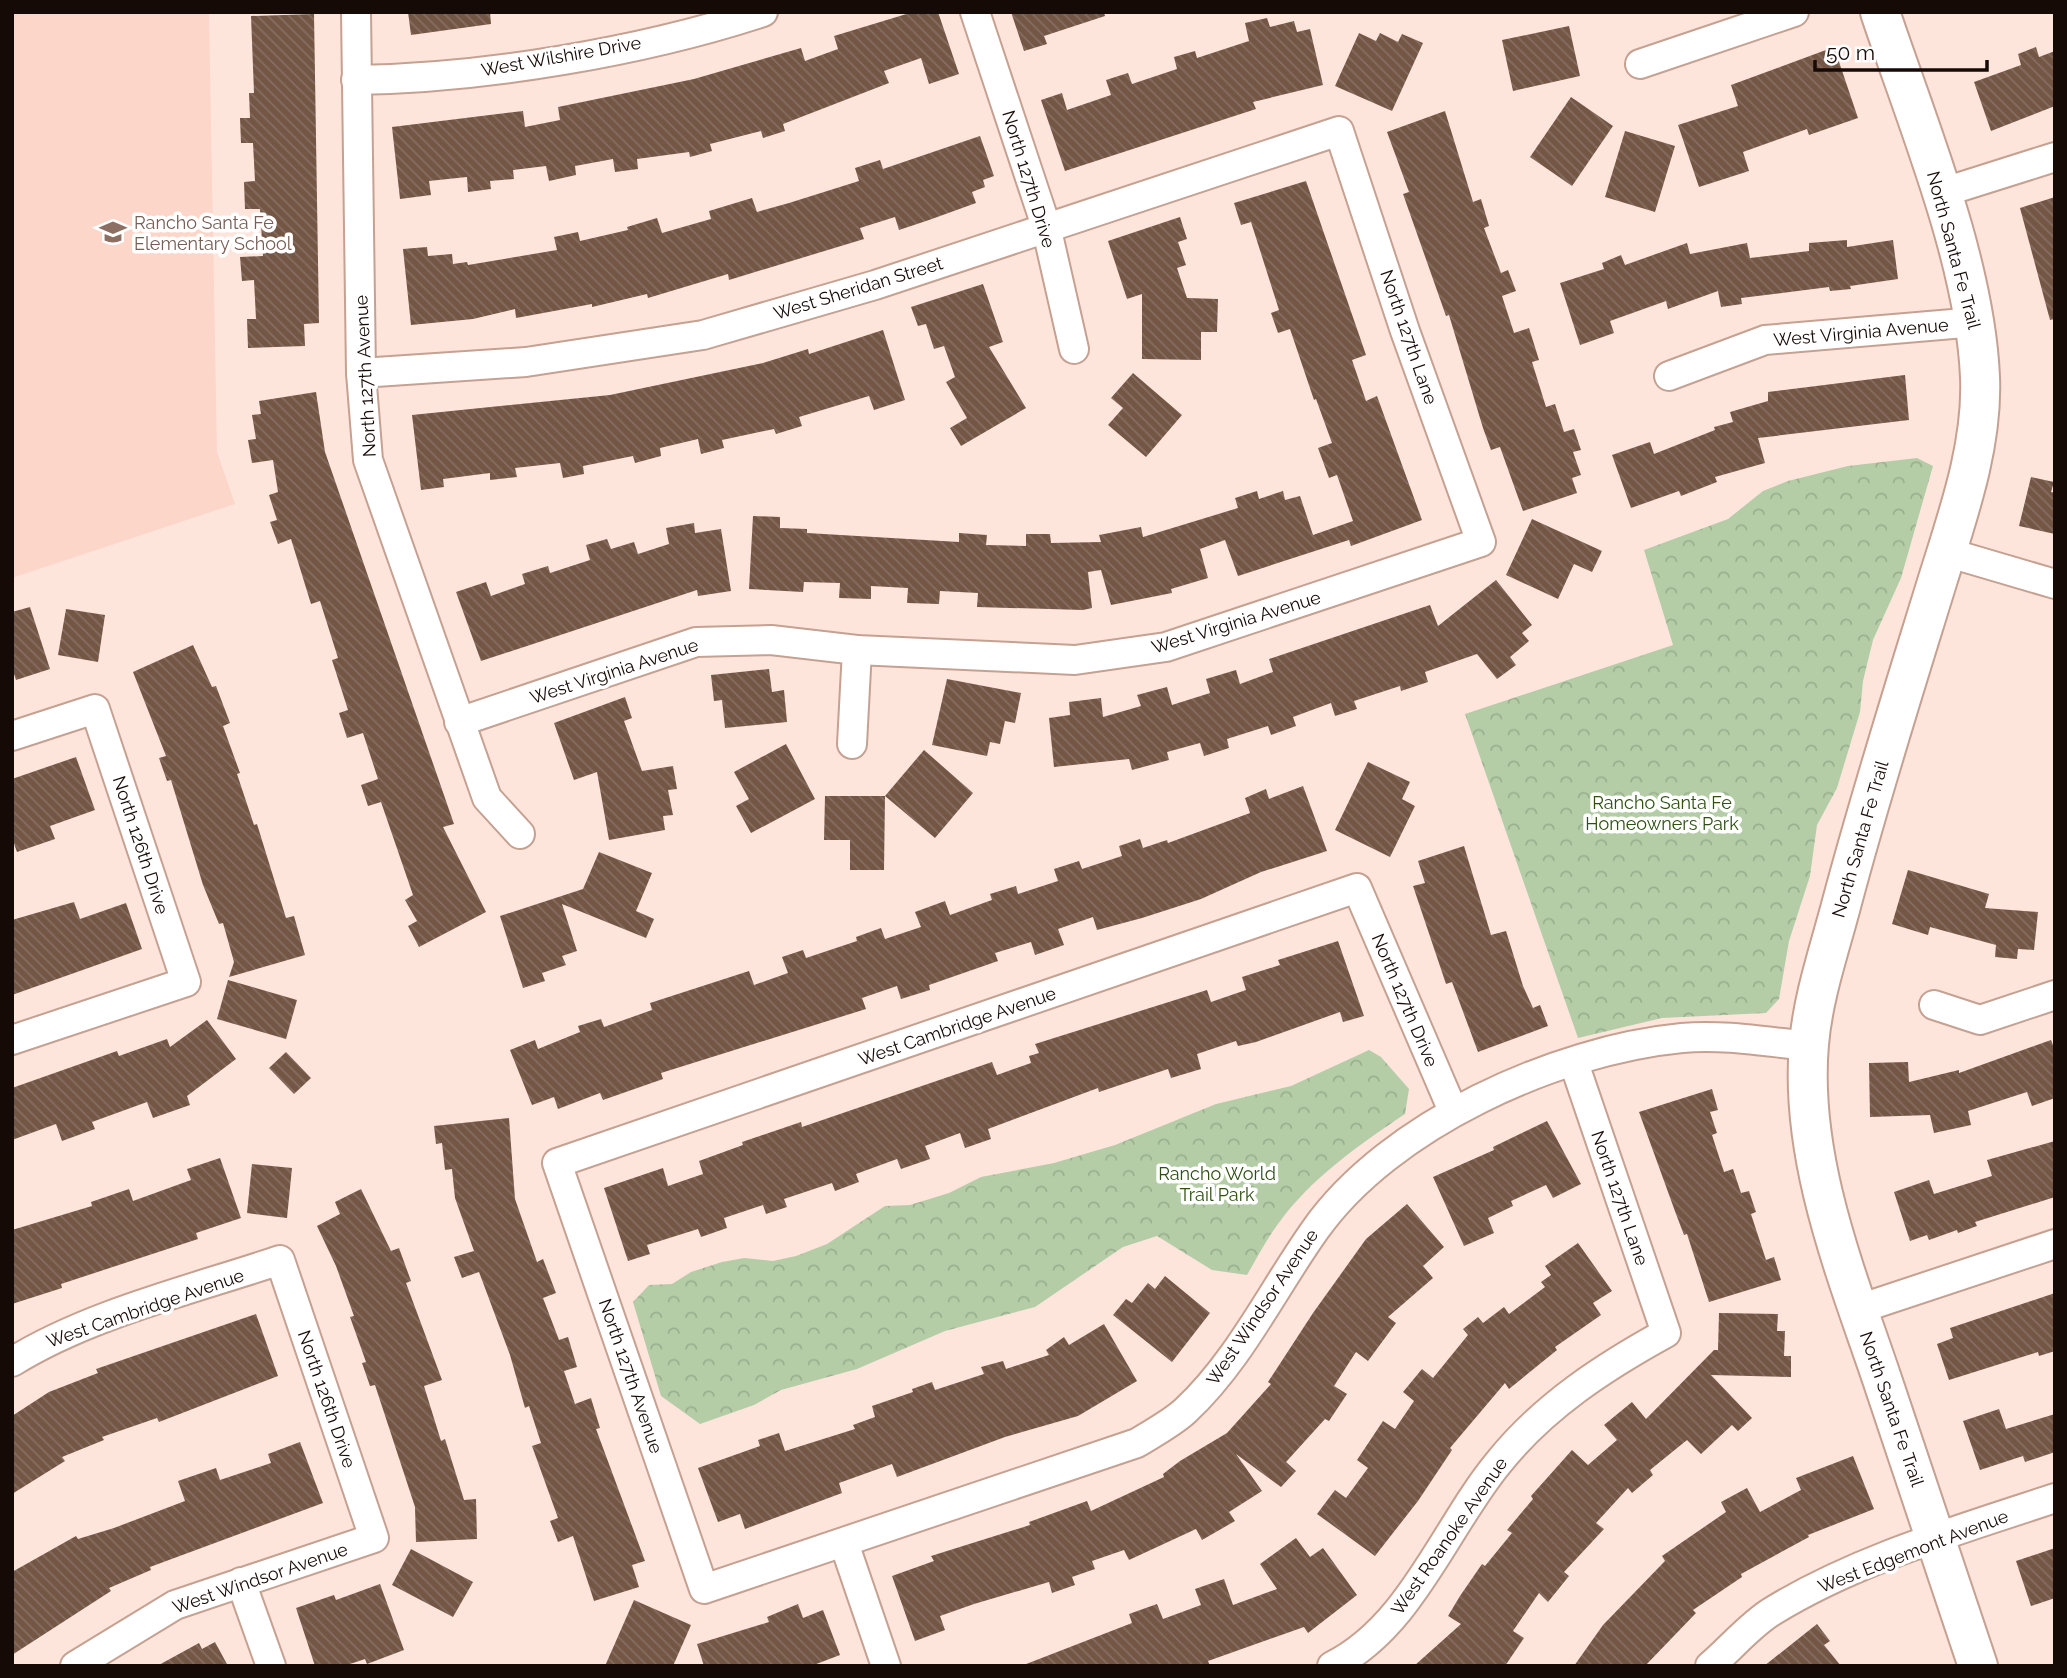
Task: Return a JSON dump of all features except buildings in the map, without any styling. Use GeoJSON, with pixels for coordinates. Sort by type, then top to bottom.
{"type":"FeatureCollection","features":[{"type":"Feature","properties":{"kind":"street","name":"North 127th Avenue"},"geometry":{"type":"LineString","coordinates":[[355,12],[361,373],[368,460],[458,722],[487,797],[520,834]]}},
{"type":"Feature","properties":{"kind":"street","name":"West Wilshire Drive"},"geometry":{"type":"LineString","coordinates":[[356,80],[421,79],[604,52],[763,12]]}},
{"type":"Feature","properties":{"kind":"street","name":"North 127th Drive"},"geometry":{"type":"LineString","coordinates":[[975,12],[1046,226],[1074,349]]}},
{"type":"Feature","properties":{"kind":"street"},"geometry":{"type":"LineString","coordinates":[[1640,64],[1794,12]]}},
{"type":"Feature","properties":{"kind":"street","name":"North Santa Fe Trail"},"geometry":{"type":"LineString","coordinates":[[1880,12],[1941,193],[1976,322],[1981,382],[1975,446],[1946,552],[1863,823],[1817,999],[1809,1046],[1815,1158],[1858,1309],[1978,1666]]}},
{"type":"Feature","properties":{"kind":"street","name":"West Sheridan Street"},"geometry":{"type":"LineString","coordinates":[[361,373],[526,362],[703,335],[875,285],[1046,226],[1339,131]]}},
{"type":"Feature","properties":{"kind":"street","name":"North 127th Lane"},"geometry":{"type":"LineString","coordinates":[[1339,131],[1405,331],[1481,542]]}},
{"type":"Feature","properties":{"kind":"street"},"geometry":{"type":"LineString","coordinates":[[1941,193],[2055,157]]}},
{"type":"Feature","properties":{"kind":"street","name":"West Virginia Avenue"},"geometry":{"type":"LineString","coordinates":[[1669,376],[1765,340],[1976,322]]}},
{"type":"Feature","properties":{"kind":"street","name":"West Virginia Avenue"},"geometry":{"type":"LineString","coordinates":[[458,722],[696,642],[771,640],[857,650],[1075,660],[1166,647],[1481,542]]}},
{"type":"Feature","properties":{"kind":"street"},"geometry":{"type":"LineString","coordinates":[[1946,552],[2055,584]]}},
{"type":"Feature","properties":{"kind":"street"},"geometry":{"type":"LineString","coordinates":[[852,744],[857,650]]}},
{"type":"Feature","properties":{"kind":"street","name":"North 126th Drive"},"geometry":{"type":"LineString","coordinates":[[12,736],[95,709],[186,982],[12,1040]]}},
{"type":"Feature","properties":{"kind":"street","name":"North 127th Drive"},"geometry":{"type":"LineString","coordinates":[[1357,888],[1453,1111]]}},
{"type":"Feature","properties":{"kind":"street","name":"West Cambridge Avenue"},"geometry":{"type":"LineString","coordinates":[[557,1163],[1357,888]]}},
{"type":"Feature","properties":{"kind":"street"},"geometry":{"type":"LineString","coordinates":[[1934,1005],[1980,1020],[2055,995]]}},
{"type":"Feature","properties":{"kind":"street","name":"West Windsor Avenue"},"geometry":{"type":"LineString","coordinates":[[704,1589],[1137,1443],[1184,1413],[1214,1381],[1316,1227],[1357,1180],[1453,1111],[1502,1087],[1574,1063],[1683,1038],[1809,1046]]}},
{"type":"Feature","properties":{"kind":"street","name":"North 127th Lane"},"geometry":{"type":"LineString","coordinates":[[1574,1063],[1666,1333]]}},
{"type":"Feature","properties":{"kind":"street","name":"North 127th Avenue"},"geometry":{"type":"LineString","coordinates":[[557,1163],[704,1589]]}},
{"type":"Feature","properties":{"kind":"street"},"geometry":{"type":"LineString","coordinates":[[1858,1309],[2055,1244]]}},
{"type":"Feature","properties":{"kind":"street","name":"North 126th Drive"},"geometry":{"type":"LineString","coordinates":[[280,1260],[374,1538]]}},
{"type":"Feature","properties":{"kind":"street","name":"West Cambridge Avenue"},"geometry":{"type":"LineString","coordinates":[[12,1362],[44,1342],[85,1326],[280,1260]]}},
{"type":"Feature","properties":{"kind":"street","name":"West Roanoke Avenue"},"geometry":{"type":"LineString","coordinates":[[1332,1666],[1367,1642],[1395,1616],[1471,1499],[1526,1430],[1588,1379],[1666,1333]]}},
{"type":"Feature","properties":{"kind":"street","name":"West Edgemont Avenue"},"geometry":{"type":"LineString","coordinates":[[1710,1666],[1769,1614],[1836,1578],[1936,1538],[2055,1498]]}},
{"type":"Feature","properties":{"kind":"street","name":"West Windsor Avenue"},"geometry":{"type":"LineString","coordinates":[[75,1666],[174,1605],[374,1538]]}},
{"type":"Feature","properties":{"kind":"street"},"geometry":{"type":"LineString","coordinates":[[844,1543],[886,1666]]}},
{"type":"Feature","properties":{"kind":"street"},"geometry":{"type":"LineString","coordinates":[[241,1582],[271,1666]]}},
{"type":"Feature","properties":{"kind":"shaded area","name":"Rancho Santa Fe Elementary School"},"geometry":{"type":"Polygon","coordinates":[[[12,12],[209,12],[217,452],[235,504],[12,578],[12,12]]]}},
{"type":"Feature","properties":{"kind":"green space","name":"Rancho Santa Fe Homeowners Park"},"geometry":{"type":"Polygon","coordinates":[[[1917,458],[1933,466],[1901,578],[1873,640],[1863,681],[1860,712],[1837,788],[1817,825],[1810,876],[1789,941],[1779,999],[1766,1013],[1662,1018],[1578,1038],[1465,714],[1673,645],[1644,550],[1728,519],[1763,491],[1788,481],[1848,466],[1917,458]]]}},
{"type":"Feature","properties":{"kind":"green space","name":"Rancho World Trail Park"},"geometry":{"type":"Polygon","coordinates":[[[1369,1050],[1381,1057],[1409,1089],[1405,1114],[1353,1150],[1305,1192],[1274,1230],[1247,1275],[1212,1270],[1157,1236],[1123,1247],[1035,1307],[945,1331],[857,1369],[781,1390],[754,1405],[700,1424],[661,1396],[633,1302],[649,1285],[672,1284],[691,1272],[722,1262],[744,1258],[773,1261],[796,1256],[827,1244],[885,1206],[910,1205],[949,1193],[981,1177],[1054,1163],[1115,1145],[1216,1104],[1291,1086],[1369,1050]]]}},
{"type":"Feature","properties":{"kind":"place","name":"Rancho Santa Fe Elementary School"},"geometry":{"type":"Point","coordinates":[113,232]}}]}
